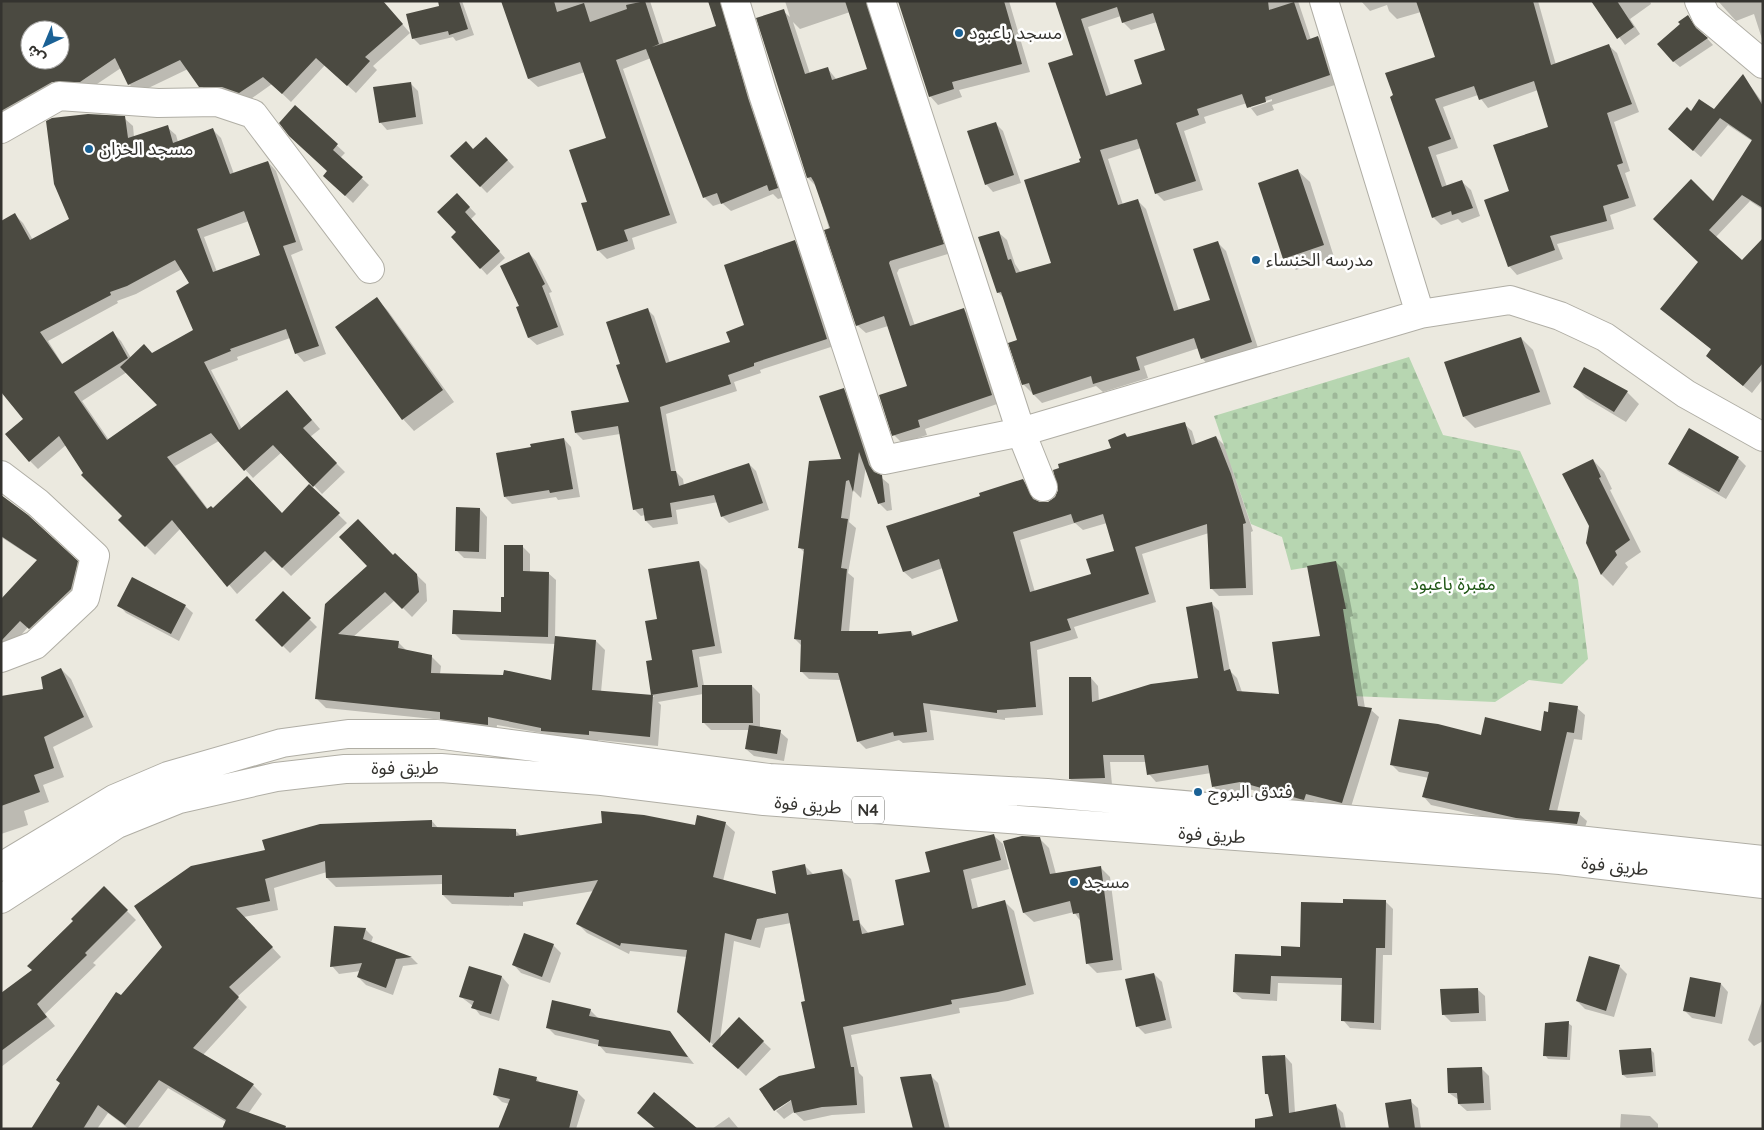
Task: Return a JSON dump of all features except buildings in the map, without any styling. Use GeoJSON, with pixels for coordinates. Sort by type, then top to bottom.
{"type":"FeatureCollection","features":[{"type":"Feature","properties":{"kind":"main road"},"geometry":{"type":"LineString","coordinates":[[735,1],[763,94],[884,460],[1021,432],[1420,314],[1510,300],[1560,316],[1605,337],[1686,394],[1763,437]]}},
{"type":"Feature","properties":{"kind":"main road"},"geometry":{"type":"LineString","coordinates":[[881,1],[1021,432],[1043,487]]}},
{"type":"Feature","properties":{"kind":"main road"},"geometry":{"type":"LineString","coordinates":[[1324,1],[1420,314]]}},
{"type":"Feature","properties":{"kind":"main road"},"geometry":{"type":"LineString","coordinates":[[1699,1],[1706,16],[1763,64]]}},
{"type":"Feature","properties":{"kind":"main road"},"geometry":{"type":"LineString","coordinates":[[1,130],[59,96],[158,103],[217,102],[253,114],[370,269]]}},
{"type":"Feature","properties":{"kind":"main road"},"geometry":{"type":"LineString","coordinates":[[1,475],[38,503],[95,556],[86,598],[34,645],[1,658]]}},
{"type":"Feature","properties":{"kind":"main road","name":"طريق فوة"},"geometry":{"type":"LineString","coordinates":[[1,867],[114,799],[168,776],[282,743],[348,734],[436,734],[769,778],[1047,793],[1559,838],[1763,860]]}},
{"type":"Feature","properties":{"kind":"main road"},"geometry":{"type":"LineString","coordinates":[[436,734],[441,768]]}},
{"type":"Feature","properties":{"kind":"main road","name":"طريق فوة"},"geometry":{"type":"LineString","coordinates":[[1,899],[117,824],[179,799],[276,777],[345,769],[441,768],[602,781],[784,803],[1560,860],[1763,884]]}},
{"type":"Feature","properties":{"kind":"green space","name":"مقبرة باعبود"},"geometry":{"type":"Polygon","coordinates":[[[1409,357],[1443,435],[1520,451],[1578,580],[1588,659],[1562,684],[1529,680],[1495,702],[1351,696],[1333,563],[1291,570],[1282,537],[1251,524],[1214,416],[1409,357]]]}},
{"type":"Feature","properties":{"kind":"place","name":"مسجد باعبود"},"geometry":{"type":"Point","coordinates":[959,33]}},
{"type":"Feature","properties":{"kind":"place","name":"مسجد الخزان"},"geometry":{"type":"Point","coordinates":[89,149]}},
{"type":"Feature","properties":{"kind":"place","name":"مدرسه الخنساء"},"geometry":{"type":"Point","coordinates":[1256,260]}},
{"type":"Feature","properties":{"kind":"place","name":"فندق البروج"},"geometry":{"type":"Point","coordinates":[1198,792]}},
{"type":"Feature","properties":{"kind":"place","name":"مسجد"},"geometry":{"type":"Point","coordinates":[1074,882]}}]}
